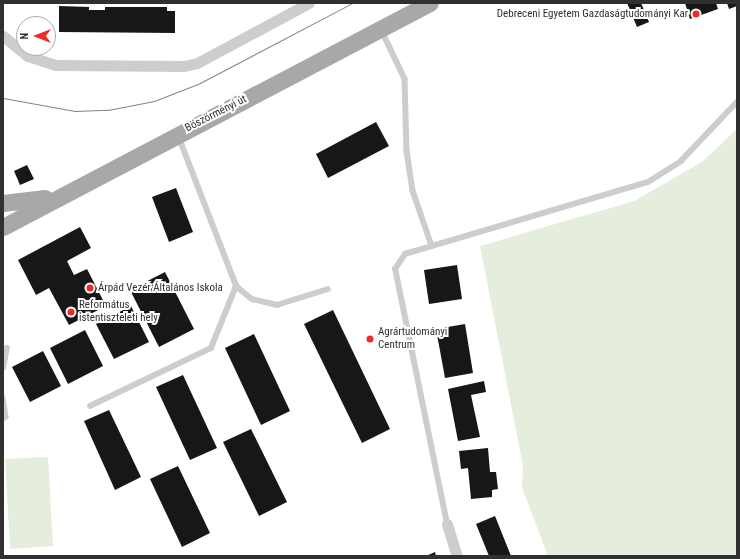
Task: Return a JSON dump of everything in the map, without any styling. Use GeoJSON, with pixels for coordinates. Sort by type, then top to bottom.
{"type":"FeatureCollection","features":[{"type":"Feature","properties":{"kind":"main road","name":"Böszörményi út"},"geometry":{"type":"LineString","coordinates":[[3,227],[59,196],[430,3]]}},
{"type":"Feature","properties":{"kind":"main road"},"geometry":{"type":"LineString","coordinates":[[3,203],[59,196]]}},
{"type":"Feature","properties":{"kind":"street"},"geometry":{"type":"LineString","coordinates":[[5,39],[28,56],[54,65],[184,66],[197,63],[309,3]]}},
{"type":"Feature","properties":{"kind":"street"},"geometry":{"type":"LineString","coordinates":[[447,524],[457,556]]}},
{"type":"Feature","properties":{"kind":"lane"},"geometry":{"type":"LineString","coordinates":[[381,29],[405,79],[407,151],[413,191],[432,246]]}},
{"type":"Feature","properties":{"kind":"lane"},"geometry":{"type":"LineString","coordinates":[[447,524],[395,268],[405,254],[648,182],[681,161],[737,102]]}},
{"type":"Feature","properties":{"kind":"lane"},"geometry":{"type":"LineString","coordinates":[[178,134],[236,286],[252,298],[277,305],[328,289]]}},
{"type":"Feature","properties":{"kind":"lane"},"geometry":{"type":"LineString","coordinates":[[90,406],[211,348],[236,286]]}},
{"type":"Feature","properties":{"kind":"lane"},"geometry":{"type":"LineString","coordinates":[[3,368],[7,348]]}},
{"type":"Feature","properties":{"kind":"lane"},"geometry":{"type":"LineString","coordinates":[[3,398],[6,417],[3,419]]}},
{"type":"Feature","properties":{"kind":"green space"},"geometry":{"type":"Polygon","coordinates":[[[737,129],[737,556],[548,556],[522,488],[523,466],[480,246],[634,201],[702,162],[737,129]]]}},
{"type":"Feature","properties":{"kind":"green space"},"geometry":{"type":"Polygon","coordinates":[[[48,457],[53,546],[10,549],[5,459],[48,457]]]}},
{"type":"Feature","properties":{"kind":"building"},"geometry":{"type":"Polygon","coordinates":[[[627,3],[641,3],[649,22],[637,27],[627,3]]]}},
{"type":"Feature","properties":{"kind":"building","name":"Debreceni Egyetem Gazdaságtudományi Kar"},"geometry":{"type":"Polygon","coordinates":[[[685,3],[716,3],[718,9],[690,19],[685,3]]]}},
{"type":"Feature","properties":{"kind":"building"},"geometry":{"type":"Polygon","coordinates":[[[727,3],[737,3],[737,6],[729,9],[727,3]]]}},
{"type":"Feature","properties":{"kind":"building"},"geometry":{"type":"Polygon","coordinates":[[[59,6],[89,7],[89,10],[105,10],[105,7],[167,7],[167,11],[175,11],[175,33],[59,32],[59,6]]]}},
{"type":"Feature","properties":{"kind":"building"},"geometry":{"type":"Polygon","coordinates":[[[376,122],[389,146],[328,178],[316,154],[376,122]]]}},
{"type":"Feature","properties":{"kind":"building"},"geometry":{"type":"Polygon","coordinates":[[[27,165],[34,179],[20,185],[14,171],[27,165]]]}},
{"type":"Feature","properties":{"kind":"building"},"geometry":{"type":"Polygon","coordinates":[[[176,188],[193,232],[169,242],[152,197],[176,188]]]}},
{"type":"Feature","properties":{"kind":"building"},"geometry":{"type":"Polygon","coordinates":[[[80,227],[91,248],[67,261],[74,275],[87,269],[106,306],[69,325],[49,288],[36,295],[18,260],[80,227]]]}},
{"type":"Feature","properties":{"kind":"building"},"geometry":{"type":"Polygon","coordinates":[[[457,265],[462,299],[429,304],[424,270],[457,265]]]}},
{"type":"Feature","properties":{"kind":"building"},"geometry":{"type":"Polygon","coordinates":[[[165,272],[194,329],[159,347],[130,290],[165,272]]]}},
{"type":"Feature","properties":{"kind":"building"},"geometry":{"type":"Polygon","coordinates":[[[131,306],[149,342],[114,359],[96,324],[131,306]]]}},
{"type":"Feature","properties":{"kind":"building"},"geometry":{"type":"Polygon","coordinates":[[[333,310],[390,429],[362,443],[304,324],[333,310]]]}},
{"type":"Feature","properties":{"kind":"building"},"geometry":{"type":"Polygon","coordinates":[[[465,324],[473,373],[445,378],[436,329],[465,324]]]}},
{"type":"Feature","properties":{"kind":"building"},"geometry":{"type":"Polygon","coordinates":[[[85,330],[103,366],[68,384],[50,348],[85,330]]]}},
{"type":"Feature","properties":{"kind":"building"},"geometry":{"type":"Polygon","coordinates":[[[254,334],[290,411],[261,425],[225,348],[254,334]]]}},
{"type":"Feature","properties":{"kind":"building"},"geometry":{"type":"Polygon","coordinates":[[[43,351],[61,386],[30,402],[12,367],[43,351]]]}},
{"type":"Feature","properties":{"kind":"building"},"geometry":{"type":"Polygon","coordinates":[[[183,375],[217,448],[190,460],[156,387],[183,375]]]}},
{"type":"Feature","properties":{"kind":"building"},"geometry":{"type":"Polygon","coordinates":[[[484,381],[486,392],[471,395],[480,437],[458,441],[448,389],[484,381]]]}},
{"type":"Feature","properties":{"kind":"building"},"geometry":{"type":"Polygon","coordinates":[[[109,410],[141,477],[115,490],[84,421],[109,410]]]}},
{"type":"Feature","properties":{"kind":"building"},"geometry":{"type":"Polygon","coordinates":[[[251,429],[287,502],[259,516],[223,442],[251,429]]]}},
{"type":"Feature","properties":{"kind":"building"},"geometry":{"type":"Polygon","coordinates":[[[488,448],[490,472],[496,472],[498,489],[492,490],[492,497],[471,499],[468,468],[461,469],[459,451],[488,448]]]}},
{"type":"Feature","properties":{"kind":"building"},"geometry":{"type":"Polygon","coordinates":[[[178,466],[210,533],[182,547],[150,479],[178,466]]]}},
{"type":"Feature","properties":{"kind":"building"},"geometry":{"type":"Polygon","coordinates":[[[495,516],[511,556],[489,556],[476,524],[495,516]]]}},
{"type":"Feature","properties":{"kind":"building"},"geometry":{"type":"Polygon","coordinates":[[[435,552],[436,556],[426,556],[435,552]]]}},
{"type":"Feature","properties":{"kind":"tram line"},"geometry":{"type":"LineString","coordinates":[[3,98],[75,111],[108,110],[154,101],[198,84],[352,3]]}},
{"type":"Feature","properties":{"kind":"place","name":"Debreceni Egyetem Gazdaságtudományi Kar"},"geometry":{"type":"Point","coordinates":[696,14]}},
{"type":"Feature","properties":{"kind":"place","name":"Árpád Vezér Általános Iskola"},"geometry":{"type":"Point","coordinates":[90,288]}},
{"type":"Feature","properties":{"kind":"place","name":"Református istentiszteleti hely"},"geometry":{"type":"Point","coordinates":[71,312]}},
{"type":"Feature","properties":{"kind":"place","name":"Agrártudományi Centrum"},"geometry":{"type":"Point","coordinates":[370,339]}}]}
